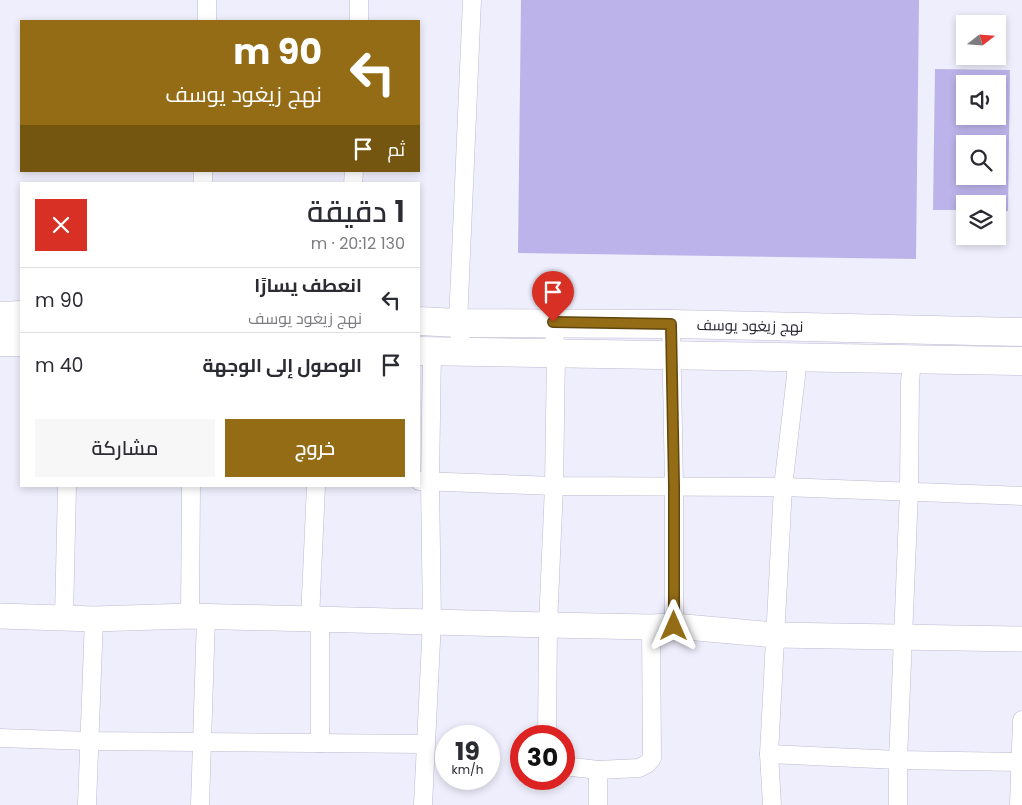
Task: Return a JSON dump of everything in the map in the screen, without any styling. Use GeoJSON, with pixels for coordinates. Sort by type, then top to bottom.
{"type":"FeatureCollection","features":[{"type":"Feature","properties":{"kind":"main road"},"geometry":{"type":"LineString","coordinates":[[0,316],[20,315]]}},
{"type":"Feature","properties":{"kind":"main road","name":"نهج زيغود يوسف"},"geometry":{"type":"LineString","coordinates":[[420,320],[458,323],[553,322],[1022,332]]}},
{"type":"Feature","properties":{"kind":"main road"},"geometry":{"type":"LineString","coordinates":[[0,342],[20,342]]}},
{"type":"Feature","properties":{"kind":"main road","name":"نهج زيغود يوسف"},"geometry":{"type":"LineString","coordinates":[[426,351],[1022,361]]}},
{"type":"Feature","properties":{"kind":"street"},"geometry":{"type":"LineString","coordinates":[[207,0],[207,20]]}},
{"type":"Feature","properties":{"kind":"street"},"geometry":{"type":"LineString","coordinates":[[359,0],[359,20]]}},
{"type":"Feature","properties":{"kind":"street"},"geometry":{"type":"LineString","coordinates":[[462,352],[458,323],[472,0]]}},
{"type":"Feature","properties":{"kind":"street"},"geometry":{"type":"LineString","coordinates":[[547,725],[556,354],[553,322]]}},
{"type":"Feature","properties":{"kind":"street"},"geometry":{"type":"LineString","coordinates":[[575,767],[598,770],[639,768],[647,764],[652,758],[674,486],[671,324]]}},
{"type":"Feature","properties":{"kind":"street"},"geometry":{"type":"LineString","coordinates":[[423,805],[432,621],[424,481],[426,351]]}},
{"type":"Feature","properties":{"kind":"street"},"geometry":{"type":"LineString","coordinates":[[772,805],[769,754],[783,487],[796,376],[796,358]]}},
{"type":"Feature","properties":{"kind":"street"},"geometry":{"type":"LineString","coordinates":[[898,805],[912,359]]}},
{"type":"Feature","properties":{"kind":"street"},"geometry":{"type":"LineString","coordinates":[[424,481],[554,486],[783,487],[1022,496]]}},
{"type":"Feature","properties":{"kind":"street"},"geometry":{"type":"LineString","coordinates":[[64,617],[67,487]]}},
{"type":"Feature","properties":{"kind":"street"},"geometry":{"type":"LineString","coordinates":[[191,487],[202,742],[200,805]]}},
{"type":"Feature","properties":{"kind":"street"},"geometry":{"type":"LineString","coordinates":[[316,487],[315,619],[320,743]]}},
{"type":"Feature","properties":{"kind":"street"},"geometry":{"type":"LineString","coordinates":[[0,616],[94,619],[198,617],[662,626],[776,634],[1022,639]]}},
{"type":"Feature","properties":{"kind":"street"},"geometry":{"type":"LineString","coordinates":[[88,805],[94,619]]}},
{"type":"Feature","properties":{"kind":"street"},"geometry":{"type":"LineString","coordinates":[[1019,805],[1022,720]]}},
{"type":"Feature","properties":{"kind":"street"},"geometry":{"type":"LineString","coordinates":[[0,738],[90,741],[425,744]]}},
{"type":"Feature","properties":{"kind":"street"},"geometry":{"type":"LineString","coordinates":[[769,754],[898,760],[1021,762]]}},
{"type":"Feature","properties":{"kind":"street"},"geometry":{"type":"LineString","coordinates":[[598,770],[598,805]]}},
{"type":"Feature","properties":{"kind":"shaded area"},"geometry":{"type":"Polygon","coordinates":[[[521,0],[919,0],[916,259],[518,253],[521,0]]]}},
{"type":"Feature","properties":{"kind":"shaded area"},"geometry":{"type":"Polygon","coordinates":[[[935,69],[1010,70],[1008,211],[1006,211],[1006,195],[956,195],[956,210],[933,210],[935,69]]]}},
{"type":"Feature","properties":{"kind":"route"},"geometry":{"type":"LineString","coordinates":[[553,322],[671,324],[674,626]]}}]}
